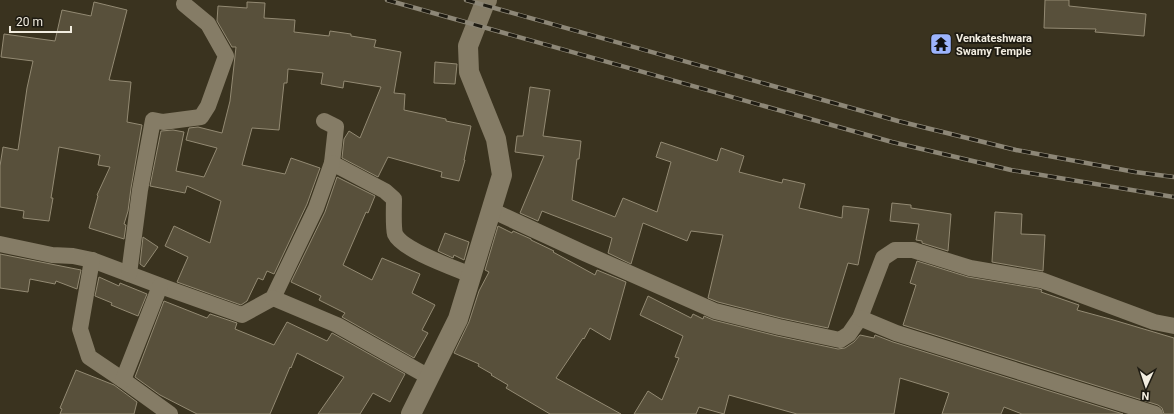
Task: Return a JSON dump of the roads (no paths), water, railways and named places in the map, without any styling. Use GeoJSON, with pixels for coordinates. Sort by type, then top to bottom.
{"type":"FeatureCollection","features":[{"type":"Feature","properties":{"kind":"street"},"geometry":{"type":"LineString","coordinates":[[411,414],[458,318],[502,175],[496,138],[468,72],[468,46],[487,0]]}},
{"type":"Feature","properties":{"kind":"street"},"geometry":{"type":"LineString","coordinates":[[129,274],[140,190],[153,120],[163,122],[201,117],[208,106],[226,56],[208,24],[184,4]]}},
{"type":"Feature","properties":{"kind":"street"},"geometry":{"type":"LineString","coordinates":[[0,244],[52,255],[73,256],[92,260],[242,315],[273,298],[316,208],[332,163],[336,127],[324,121]]}},
{"type":"Feature","properties":{"kind":"street"},"geometry":{"type":"LineString","coordinates":[[332,163],[385,191],[394,199],[395,233],[400,241],[411,249],[471,275]]}},
{"type":"Feature","properties":{"kind":"street"},"geometry":{"type":"LineString","coordinates":[[491,210],[715,311],[840,340],[849,334],[860,318],[883,258],[895,250],[913,250],[970,268],[1041,280],[1154,322],[1174,326]]}},
{"type":"Feature","properties":{"kind":"street"},"geometry":{"type":"LineString","coordinates":[[92,260],[80,329],[89,357],[170,414]]}},
{"type":"Feature","properties":{"kind":"street"},"geometry":{"type":"LineString","coordinates":[[123,380],[160,286]]}},
{"type":"Feature","properties":{"kind":"street"},"geometry":{"type":"LineString","coordinates":[[273,298],[337,325],[429,377]]}},
{"type":"Feature","properties":{"kind":"street"},"geometry":{"type":"LineString","coordinates":[[860,318],[896,333],[1155,414]]}},
{"type":"Feature","properties":{"kind":"railway"},"geometry":{"type":"LineString","coordinates":[[387,0],[892,142],[1011,170],[1174,197]]}},
{"type":"Feature","properties":{"kind":"railway"},"geometry":{"type":"LineString","coordinates":[[466,0],[898,121],[1016,150],[1135,172],[1174,177]]}},
{"type":"Feature","properties":{"kind":"place","name":"Venkateshwara Swamy Temple"},"geometry":{"type":"Point","coordinates":[941,44]}}]}
